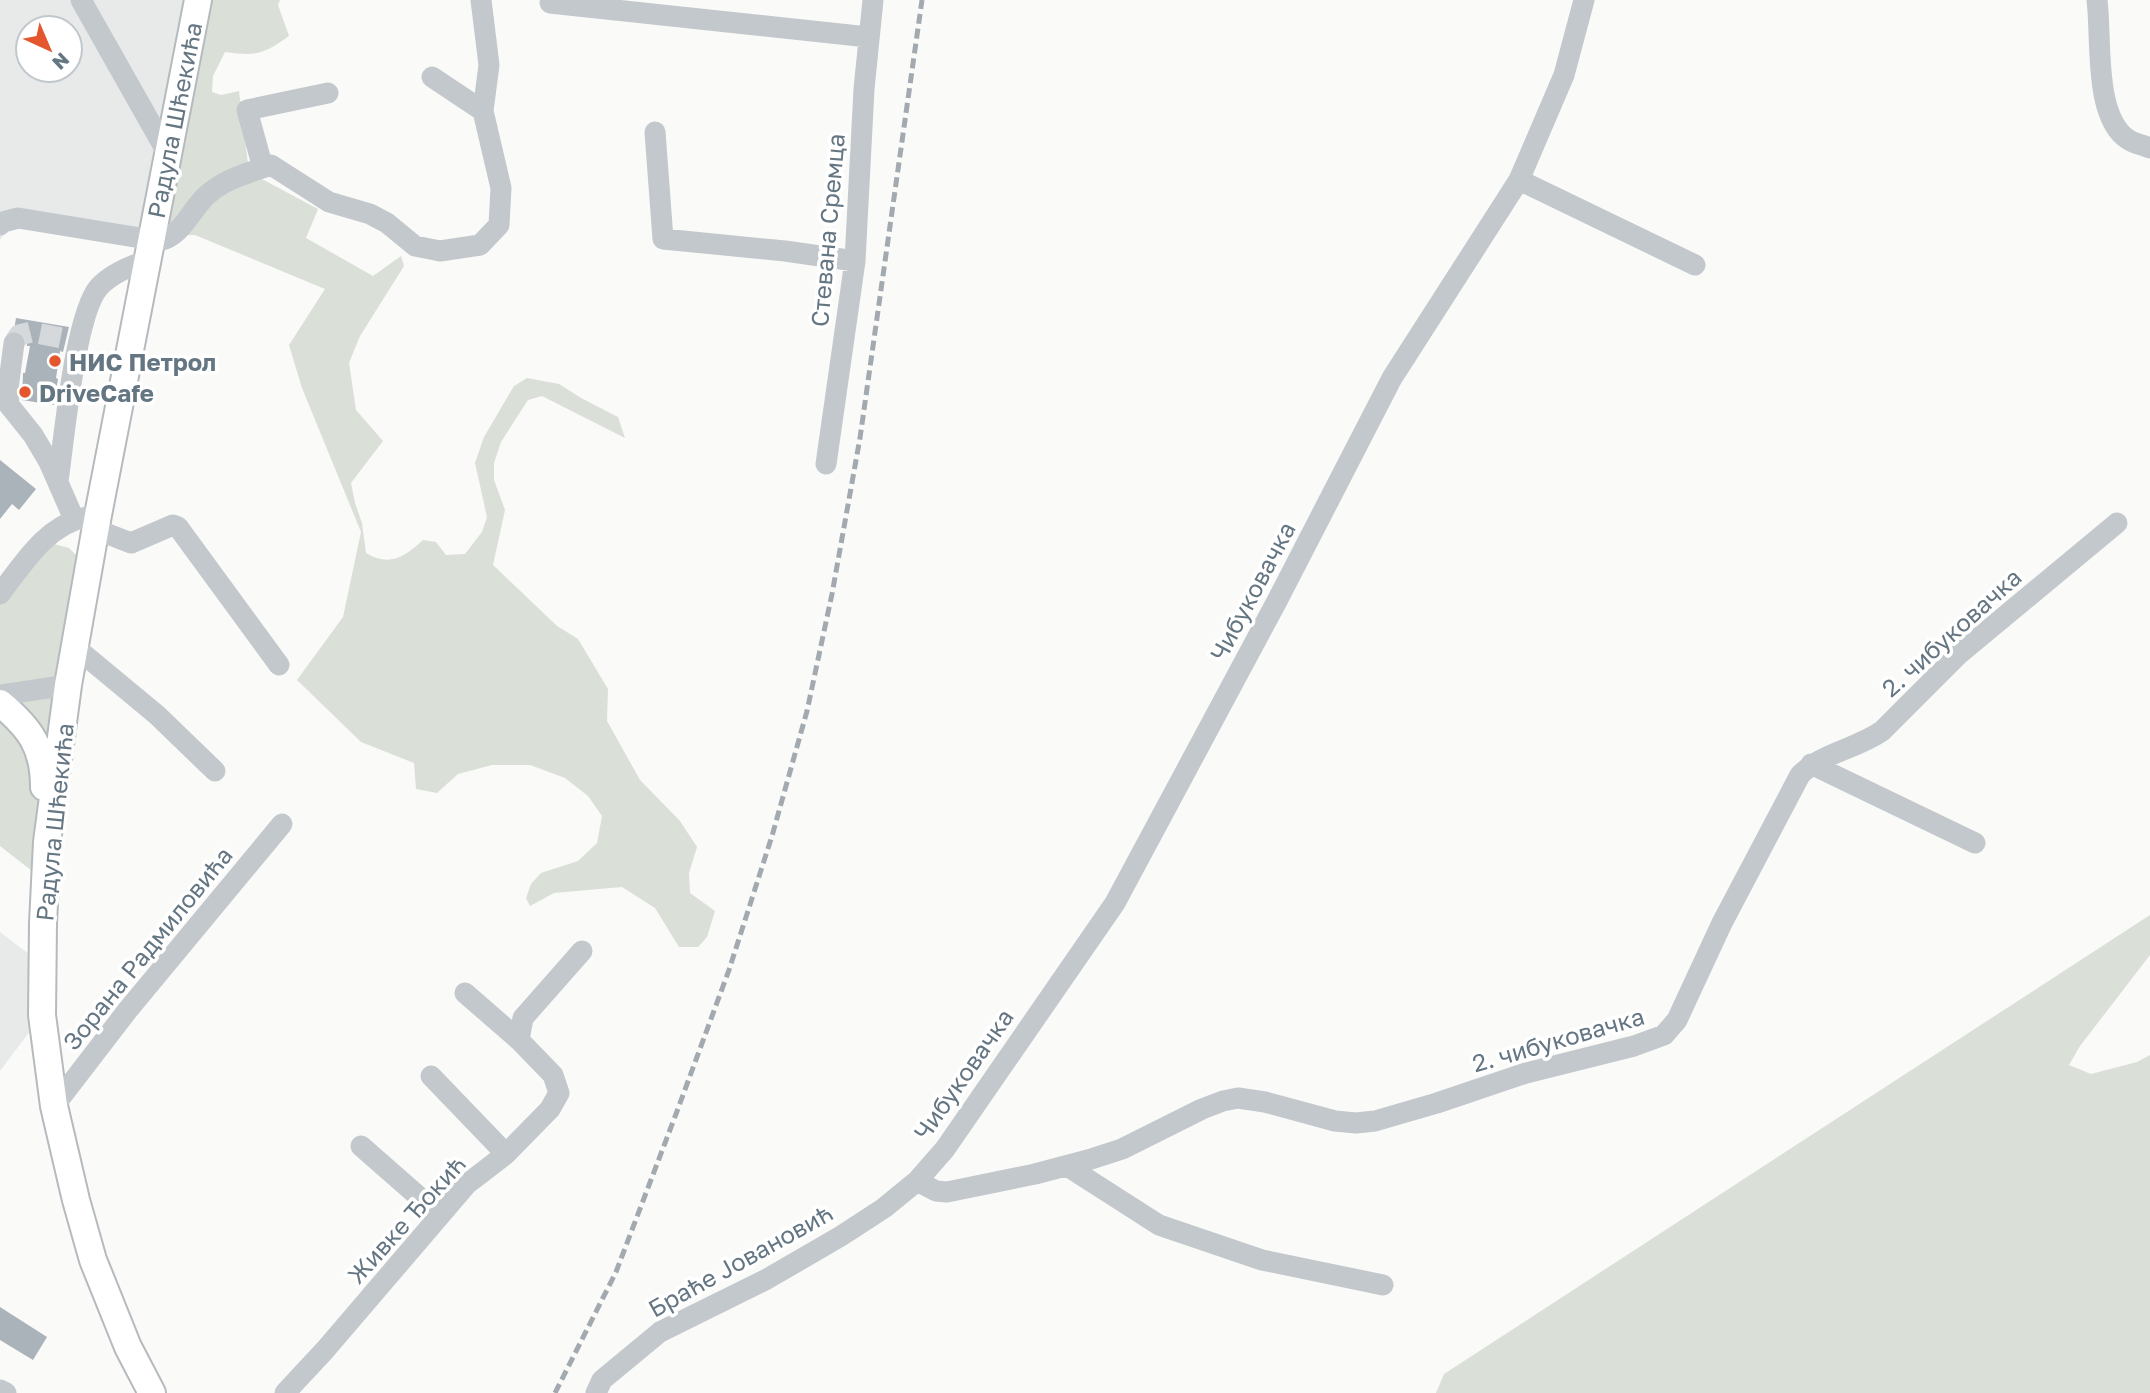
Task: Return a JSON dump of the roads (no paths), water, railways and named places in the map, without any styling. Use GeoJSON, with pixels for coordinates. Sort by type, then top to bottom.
{"type":"FeatureCollection","features":[{"type":"Feature","properties":{"kind":"main road","name":"Радула Шћекића"},"geometry":{"type":"LineString","coordinates":[[152,1393],[128,1347],[93,1260],[76,1200],[54,1107],[41,1000],[47,842],[75,647],[89,521],[148,251],[198,0]]}},
{"type":"Feature","properties":{"kind":"main road"},"geometry":{"type":"LineString","coordinates":[[0,703],[27,727],[40,754],[44,785],[42,827],[47,842]]}},
{"type":"Feature","properties":{"kind":"street"},"geometry":{"type":"LineString","coordinates":[[80,0],[168,154]]}},
{"type":"Feature","properties":{"kind":"street"},"geometry":{"type":"LineString","coordinates":[[328,93],[247,110],[263,168],[271,165],[329,202],[370,214],[387,223],[415,246],[440,251],[480,245],[499,225],[501,188],[483,111],[489,65],[481,0]]}},
{"type":"Feature","properties":{"kind":"street","name":"Стевана Сремца"},"geometry":{"type":"LineString","coordinates":[[826,464],[855,261],[867,37],[873,0]]}},
{"type":"Feature","properties":{"kind":"street","name":"Чибуковачка"},"geometry":{"type":"LineString","coordinates":[[917,1181],[945,1149],[1115,902],[1277,601],[1392,378],[1519,180],[1564,75],[1584,0]]}},
{"type":"Feature","properties":{"kind":"street"},"geometry":{"type":"LineString","coordinates":[[2097,0],[2101,78],[2114,126],[2130,141],[2150,148]]}},
{"type":"Feature","properties":{"kind":"street"},"geometry":{"type":"LineString","coordinates":[[550,3],[867,37]]}},
{"type":"Feature","properties":{"kind":"street"},"geometry":{"type":"LineString","coordinates":[[432,78],[483,111]]}},
{"type":"Feature","properties":{"kind":"street"},"geometry":{"type":"LineString","coordinates":[[655,132],[663,239],[855,261]]}},
{"type":"Feature","properties":{"kind":"street","name":"Радула Шћекића"},"geometry":{"type":"LineString","coordinates":[[148,251],[173,235],[207,194],[234,177],[263,168]]}},
{"type":"Feature","properties":{"kind":"street"},"geometry":{"type":"LineString","coordinates":[[1519,180],[1695,265]]}},
{"type":"Feature","properties":{"kind":"street"},"geometry":{"type":"LineString","coordinates":[[0,225],[18,218],[148,251]]}},
{"type":"Feature","properties":{"kind":"street"},"geometry":{"type":"LineString","coordinates":[[58,481],[75,338],[98,287],[148,251]]}},
{"type":"Feature","properties":{"kind":"street"},"geometry":{"type":"LineString","coordinates":[[15,343],[8,389],[9,405],[33,435],[58,481],[89,521],[131,543],[173,525],[178,527],[279,665]]}},
{"type":"Feature","properties":{"kind":"street"},"geometry":{"type":"LineString","coordinates":[[0,594],[48,536],[89,521]]}},
{"type":"Feature","properties":{"kind":"street","name":"2. чибуковачка"},"geometry":{"type":"LineString","coordinates":[[917,1181],[928,1188],[947,1192],[1067,1166],[1122,1149],[1202,1109],[1238,1098],[1265,1102],[1335,1121],[1375,1121],[1527,1073],[1634,1046],[1664,1035],[1677,1020],[1721,923],[1800,775],[1811,764],[1870,740],[1882,731],[1958,655],[2117,523]]}},
{"type":"Feature","properties":{"kind":"street"},"geometry":{"type":"LineString","coordinates":[[75,647],[157,715],[215,771]]}},
{"type":"Feature","properties":{"kind":"street"},"geometry":{"type":"LineString","coordinates":[[0,695],[68,685]]}},
{"type":"Feature","properties":{"kind":"street"},"geometry":{"type":"LineString","coordinates":[[1811,764],[1975,843]]}},
{"type":"Feature","properties":{"kind":"street","name":"Зорана Радмиловића"},"geometry":{"type":"LineString","coordinates":[[54,1107],[127,1011],[282,824]]}},
{"type":"Feature","properties":{"kind":"street"},"geometry":{"type":"LineString","coordinates":[[519,1040],[523,1018],[582,951]]}},
{"type":"Feature","properties":{"kind":"street","name":"Живке Ђокић"},"geometry":{"type":"LineString","coordinates":[[285,1393],[467,1184],[506,1154],[550,1109],[559,1093],[554,1075],[465,993]]}},
{"type":"Feature","properties":{"kind":"street"},"geometry":{"type":"LineString","coordinates":[[431,1076],[506,1154]]}},
{"type":"Feature","properties":{"kind":"street"},"geometry":{"type":"LineString","coordinates":[[361,1146],[418,1196],[433,1222]]}},
{"type":"Feature","properties":{"kind":"street"},"geometry":{"type":"LineString","coordinates":[[1067,1166],[1159,1225],[1262,1260],[1383,1285]]}},
{"type":"Feature","properties":{"kind":"street","name":"Браће Јовановић"},"geometry":{"type":"LineString","coordinates":[[596,1393],[602,1380],[660,1332],[767,1279],[841,1236],[884,1208],[917,1181]]}},
{"type":"Feature","properties":{"kind":"street"},"geometry":{"type":"LineString","coordinates":[[0,1390],[6,1393]]}},
{"type":"Feature","properties":{"kind":"tunnel"},"geometry":{"type":"LineString","coordinates":[[14,343],[19,335],[31,332],[72,340]]}},
{"type":"Feature","properties":{"kind":"railway"},"geometry":{"type":"LineString","coordinates":[[555,1393],[616,1272],[676,1114],[729,970],[772,836],[807,711],[832,594],[860,438],[922,0]]}},
{"type":"Feature","properties":{"kind":"place","name":"НИС Петрол"},"geometry":{"type":"Point","coordinates":[55,361]}},
{"type":"Feature","properties":{"kind":"place","name":"DriveCafe"},"geometry":{"type":"Point","coordinates":[25,392]}}]}
